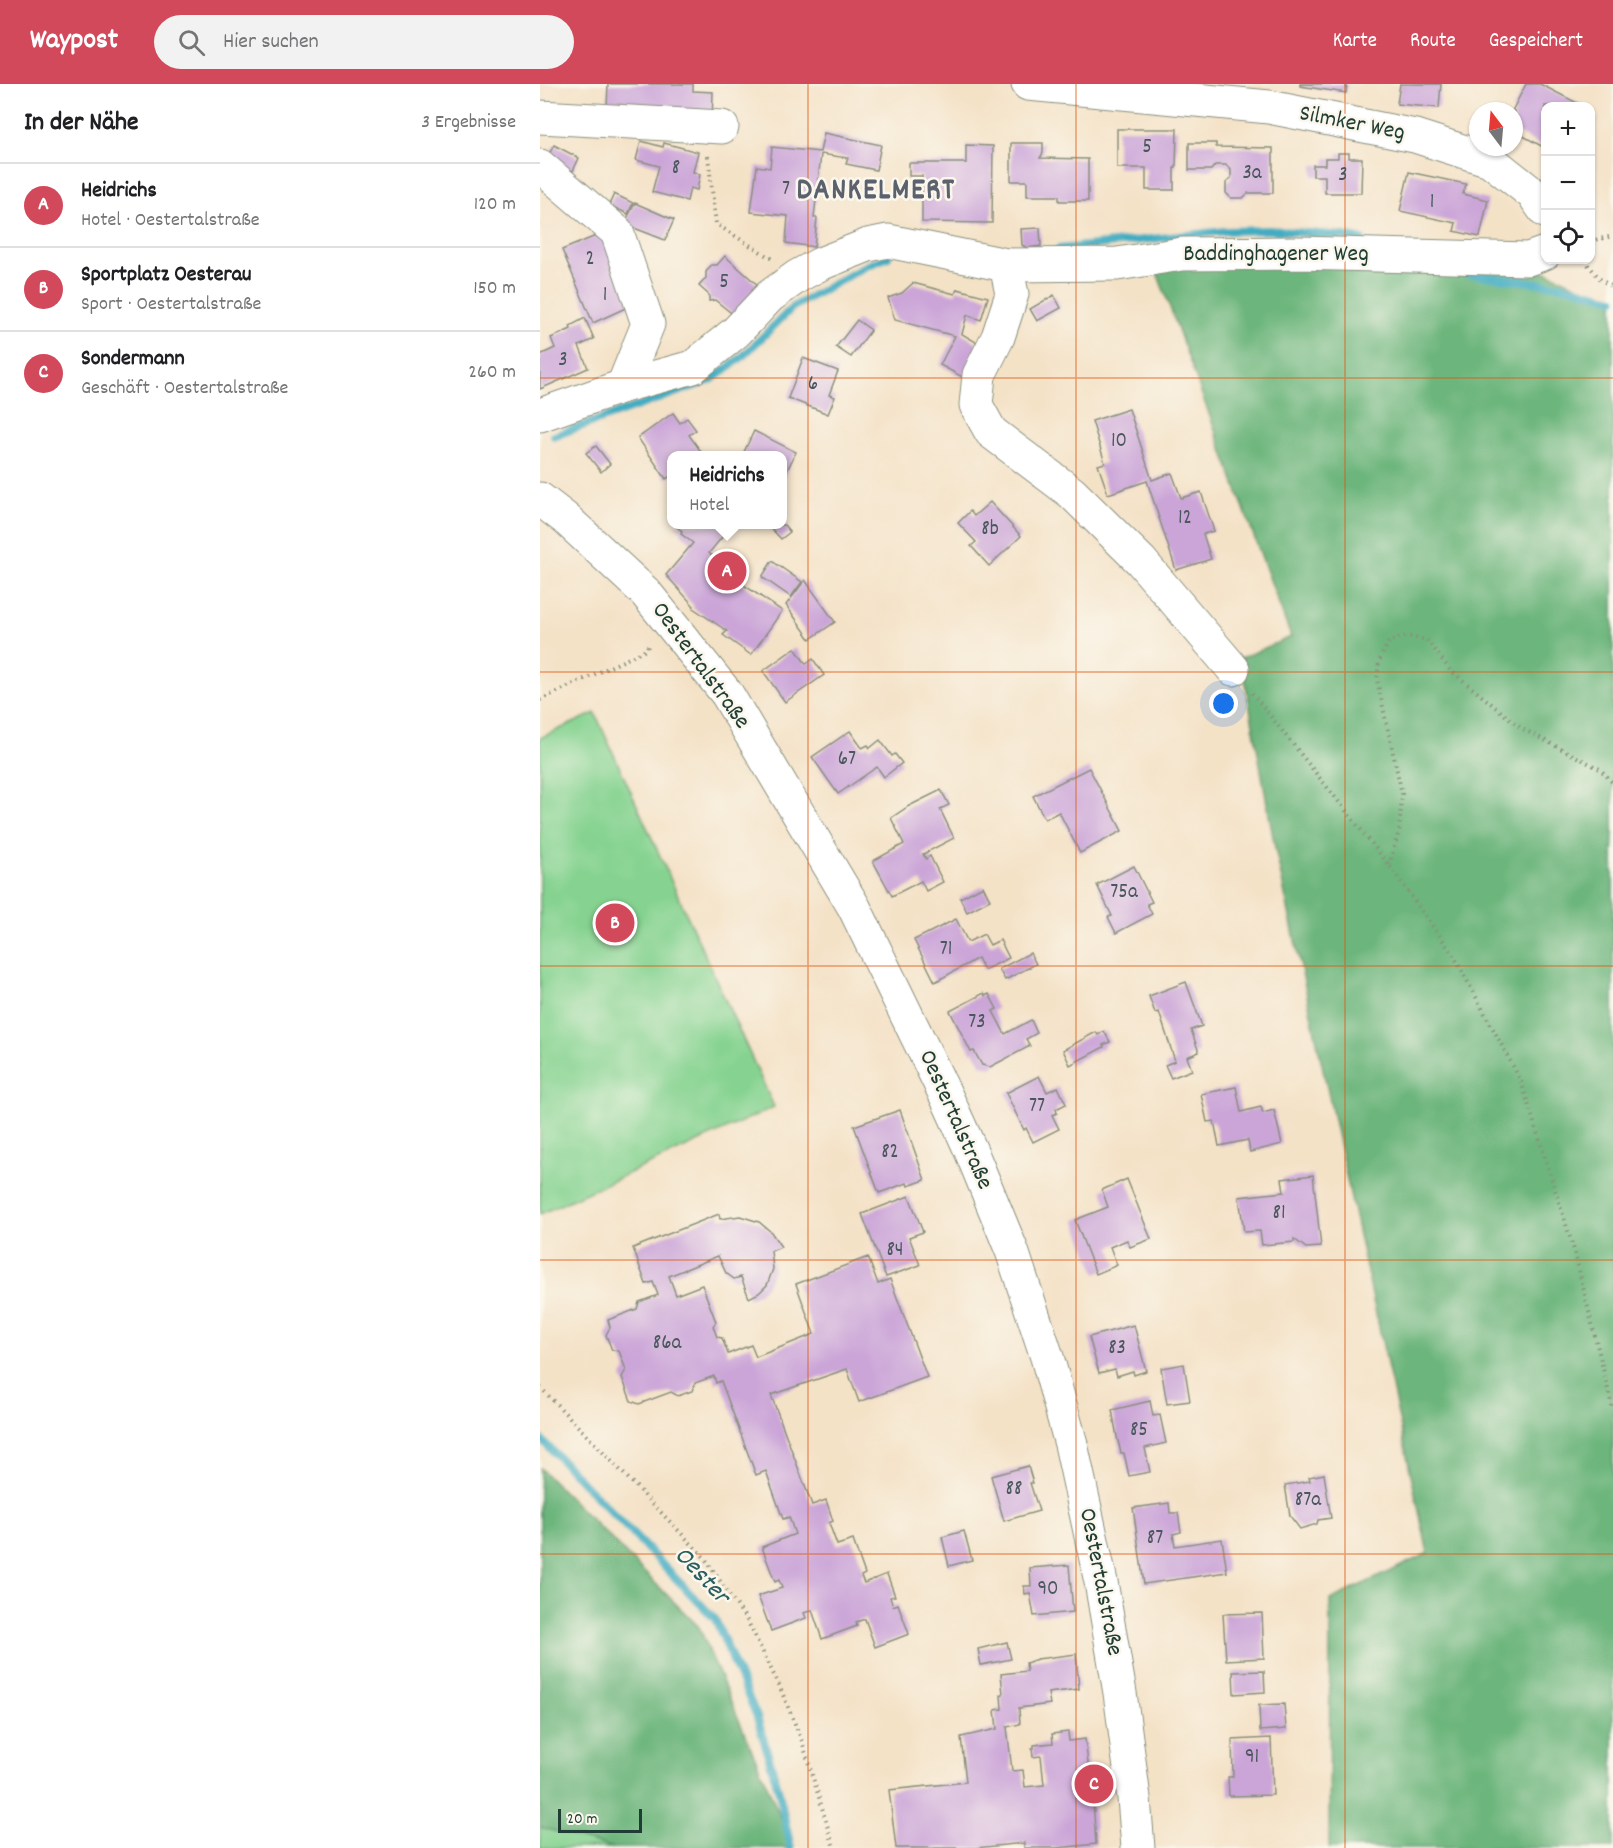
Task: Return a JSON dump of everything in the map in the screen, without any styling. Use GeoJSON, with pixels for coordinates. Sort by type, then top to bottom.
{"type":"FeatureCollection","features":[{"type":"Feature","properties":{"kind":"main road","name":"Silmker Weg"},"geometry":{"type":"LineString","coordinates":[[1029,84],[1269,107],[1415,136],[1490,160],[1533,194],[1544,210]]}},
{"type":"Feature","properties":{"kind":"main road"},"geometry":{"type":"LineString","coordinates":[[540,117],[713,126]]}},
{"type":"Feature","properties":{"kind":"main road"},"geometry":{"type":"LineString","coordinates":[[540,166],[617,232],[648,324],[622,386]]}},
{"type":"Feature","properties":{"kind":"main road","name":"Baddinghagener Weg"},"geometry":{"type":"LineString","coordinates":[[540,415],[622,386],[693,367],[736,332],[770,296],[798,276],[820,264],[868,245],[888,242],[1006,265],[1117,264],[1182,254],[1299,253],[1528,259],[1541,254]]}},
{"type":"Feature","properties":{"kind":"main road"},"geometry":{"type":"LineString","coordinates":[[1006,265],[1011,294],[998,337],[979,375],[976,405],[991,432],[1072,493],[1141,561],[1233,669]]}},
{"type":"Feature","properties":{"kind":"main road","name":"Oestertalstraße"},"geometry":{"type":"LineString","coordinates":[[540,499],[566,519],[645,591],[727,694],[854,907],[971,1151],[1012,1251],[1047,1358],[1071,1444],[1101,1582],[1119,1682],[1138,1848]]}},
{"type":"Feature","properties":{"kind":"path"},"geometry":{"type":"LineString","coordinates":[[713,126],[717,224],[798,276]]}},
{"type":"Feature","properties":{"kind":"path"},"geometry":{"type":"LineString","coordinates":[[1595,240],[1613,236]]}},
{"type":"Feature","properties":{"kind":"path"},"geometry":{"type":"LineString","coordinates":[[1587,264],[1601,280],[1613,286]]}},
{"type":"Feature","properties":{"kind":"path"},"geometry":{"type":"LineString","coordinates":[[540,700],[646,650],[652,635]]}},
{"type":"Feature","properties":{"kind":"path"},"geometry":{"type":"LineString","coordinates":[[1389,865],[1400,831],[1402,794],[1377,680],[1379,661],[1389,641],[1407,636],[1427,640],[1449,670],[1521,729],[1600,769],[1613,783]]}},
{"type":"Feature","properties":{"kind":"path"},"geometry":{"type":"LineString","coordinates":[[1233,669],[1389,865],[1454,956],[1521,1081],[1574,1250],[1613,1410]]}},
{"type":"Feature","properties":{"kind":"path"},"geometry":{"type":"LineString","coordinates":[[540,1387],[704,1557],[747,1622],[779,1685],[802,1741],[834,1848]]}},
{"type":"Feature","properties":{"kind":"green space"},"geometry":{"type":"Polygon","coordinates":[[[1341,263],[1547,272],[1613,302],[1613,1848],[1329,1848],[1330,1600],[1428,1553],[1275,848],[1241,658],[1291,637],[1155,267],[1341,263]]]}},
{"type":"Feature","properties":{"kind":"green space"},"geometry":{"type":"Polygon","coordinates":[[[595,713],[774,1107],[540,1214],[540,738],[595,713]]]}},
{"type":"Feature","properties":{"kind":"green space"},"geometry":{"type":"Polygon","coordinates":[[[540,1468],[699,1627],[794,1848],[614,1848],[540,1827],[540,1468]]]}},
{"type":"Feature","properties":{"kind":"green space"},"geometry":{"type":"Polygon","coordinates":[[[540,1827],[614,1848],[540,1848],[540,1827]]]}},
{"type":"Feature","properties":{"kind":"building"},"geometry":{"type":"Polygon","coordinates":[[[608,84],[693,84],[693,91],[713,92],[712,123],[607,108],[608,84]]]}},
{"type":"Feature","properties":{"kind":"building"},"geometry":{"type":"Polygon","coordinates":[[[1300,84],[1347,84],[1346,93],[1300,86],[1300,84]]]}},
{"type":"Feature","properties":{"kind":"building"},"geometry":{"type":"Polygon","coordinates":[[[1400,84],[1441,84],[1439,108],[1397,104],[1400,84]]]}},
{"type":"Feature","properties":{"kind":"building"},"geometry":{"type":"Polygon","coordinates":[[[1526,84],[1540,84],[1575,102],[1541,102],[1541,146],[1523,136],[1523,102],[1517,102],[1526,84]]]}},
{"type":"Feature","properties":{"kind":"building"},"geometry":{"type":"Polygon","coordinates":[[[1117,129],[1177,129],[1174,190],[1146,190],[1146,168],[1117,168],[1117,129]]]}},
{"type":"Feature","properties":{"kind":"building"},"geometry":{"type":"Polygon","coordinates":[[[824,133],[881,145],[876,170],[846,164],[848,158],[821,154],[814,218],[817,218],[814,247],[786,243],[788,216],[751,212],[757,166],[770,168],[772,147],[820,152],[824,133]]]}},
{"type":"Feature","properties":{"kind":"building"},"geometry":{"type":"Polygon","coordinates":[[[641,141],[663,147],[664,143],[698,152],[693,172],[700,174],[697,190],[690,188],[687,201],[652,192],[659,166],[636,160],[641,141]]]}},
{"type":"Feature","properties":{"kind":"building"},"geometry":{"type":"Polygon","coordinates":[[[1011,143],[1043,143],[1043,153],[1040,158],[1088,159],[1088,201],[1059,201],[1059,196],[1027,196],[1027,181],[1011,181],[1011,143]]]}},
{"type":"Feature","properties":{"kind":"building"},"geometry":{"type":"Polygon","coordinates":[[[1189,143],[1216,143],[1216,147],[1273,148],[1273,193],[1248,193],[1243,198],[1231,198],[1226,193],[1226,183],[1231,178],[1231,170],[1226,165],[1215,165],[1211,170],[1189,170],[1189,143]]]}},
{"type":"Feature","properties":{"kind":"building"},"geometry":{"type":"Polygon","coordinates":[[[554,145],[579,158],[573,171],[547,158],[554,145]]]}},
{"type":"Feature","properties":{"kind":"building"},"geometry":{"type":"Polygon","coordinates":[[[966,145],[993,146],[992,223],[922,222],[922,176],[909,176],[909,163],[966,163],[966,145]]]}},
{"type":"Feature","properties":{"kind":"building"},"geometry":{"type":"Polygon","coordinates":[[[1338,153],[1349,153],[1349,158],[1362,158],[1361,193],[1325,193],[1325,176],[1313,176],[1313,165],[1325,165],[1325,158],[1338,158],[1338,153]]]}},
{"type":"Feature","properties":{"kind":"building"},"geometry":{"type":"Polygon","coordinates":[[[1409,172],[1466,184],[1463,194],[1488,200],[1480,237],[1454,231],[1456,223],[1400,211],[1409,172]]]}},
{"type":"Feature","properties":{"kind":"building"},"geometry":{"type":"Polygon","coordinates":[[[614,194],[633,203],[628,214],[609,205],[614,194]]]}},
{"type":"Feature","properties":{"kind":"building"},"geometry":{"type":"Polygon","coordinates":[[[635,203],[674,220],[665,240],[624,224],[635,203]]]}},
{"type":"Feature","properties":{"kind":"building"},"geometry":{"type":"Polygon","coordinates":[[[1040,228],[1041,246],[1027,248],[1022,245],[1021,229],[1040,228]]]}},
{"type":"Feature","properties":{"kind":"building"},"geometry":{"type":"Polygon","coordinates":[[[603,233],[632,305],[593,323],[562,250],[603,233]]]}},
{"type":"Feature","properties":{"kind":"building"},"geometry":{"type":"Polygon","coordinates":[[[725,256],[760,287],[735,316],[715,300],[709,301],[709,295],[699,286],[706,278],[706,272],[711,265],[717,265],[725,256]]]}},
{"type":"Feature","properties":{"kind":"building"},"geometry":{"type":"Polygon","coordinates":[[[913,283],[955,294],[957,289],[988,297],[981,320],[967,315],[962,334],[983,346],[966,379],[940,365],[955,336],[895,320],[888,298],[902,293],[913,283]]]}},
{"type":"Feature","properties":{"kind":"building"},"geometry":{"type":"Polygon","coordinates":[[[1054,295],[1061,308],[1037,321],[1030,309],[1054,295]]]}},
{"type":"Feature","properties":{"kind":"building"},"geometry":{"type":"Polygon","coordinates":[[[585,318],[594,339],[579,346],[588,368],[540,389],[540,355],[555,348],[551,338],[571,329],[570,326],[585,318]]]}},
{"type":"Feature","properties":{"kind":"building"},"geometry":{"type":"Polygon","coordinates":[[[857,320],[871,330],[851,357],[836,347],[857,320]]]}},
{"type":"Feature","properties":{"kind":"building"},"geometry":{"type":"Polygon","coordinates":[[[803,358],[838,371],[829,395],[835,397],[828,414],[788,398],[803,358]]]}},
{"type":"Feature","properties":{"kind":"building"},"geometry":{"type":"Polygon","coordinates":[[[1129,409],[1152,480],[1172,473],[1181,498],[1201,492],[1214,531],[1203,534],[1211,559],[1176,570],[1147,481],[1108,494],[1098,465],[1105,463],[1092,421],[1129,409]]]}},
{"type":"Feature","properties":{"kind":"building"},"geometry":{"type":"Polygon","coordinates":[[[673,413],[680,423],[687,418],[696,430],[689,435],[701,451],[667,451],[666,479],[638,438],[673,413]]]}},
{"type":"Feature","properties":{"kind":"building"},"geometry":{"type":"Polygon","coordinates":[[[754,431],[796,452],[787,471],[787,451],[744,451],[754,431]]]}},
{"type":"Feature","properties":{"kind":"building"},"geometry":{"type":"Polygon","coordinates":[[[596,446],[610,464],[601,472],[586,453],[596,446]]]}},
{"type":"Feature","properties":{"kind":"building"},"geometry":{"type":"Polygon","coordinates":[[[990,502],[1021,536],[989,566],[971,546],[976,542],[958,523],[970,511],[974,516],[990,502]]]}},
{"type":"Feature","properties":{"kind":"building"},"geometry":{"type":"Polygon","coordinates":[[[787,528],[790,532],[781,539],[772,529],[787,528]]]}},
{"type":"Feature","properties":{"kind":"building"},"geometry":{"type":"Polygon","coordinates":[[[679,529],[729,529],[709,553],[723,563],[719,568],[782,611],[751,655],[723,635],[727,631],[693,608],[694,606],[666,575],[693,543],[681,534],[682,531],[679,529]]]}},
{"type":"Feature","properties":{"kind":"building"},"geometry":{"type":"Polygon","coordinates":[[[772,561],[802,582],[791,597],[762,577],[772,561]]]}},
{"type":"Feature","properties":{"kind":"building"},"geometry":{"type":"Polygon","coordinates":[[[805,580],[835,622],[810,639],[786,605],[805,580]]]}},
{"type":"Feature","properties":{"kind":"building"},"geometry":{"type":"Polygon","coordinates":[[[795,648],[806,664],[813,659],[824,675],[785,702],[763,671],[795,648]]]}},
{"type":"Feature","properties":{"kind":"building"},"geometry":{"type":"Polygon","coordinates":[[[850,731],[862,748],[868,745],[870,748],[880,740],[892,756],[895,754],[902,763],[884,777],[877,767],[838,794],[812,757],[850,731]]]}},
{"type":"Feature","properties":{"kind":"building"},"geometry":{"type":"Polygon","coordinates":[[[1089,768],[1122,831],[1080,853],[1059,812],[1045,819],[1033,796],[1089,768]]]}},
{"type":"Feature","properties":{"kind":"building"},"geometry":{"type":"Polygon","coordinates":[[[941,790],[949,805],[940,809],[954,838],[923,854],[926,859],[930,856],[943,882],[926,891],[921,881],[892,896],[873,861],[904,844],[891,818],[941,790]]]}},
{"type":"Feature","properties":{"kind":"building"},"geometry":{"type":"Polygon","coordinates":[[[1134,866],[1152,902],[1147,904],[1152,914],[1116,933],[1108,917],[1112,916],[1097,885],[1134,866]]]}},
{"type":"Feature","properties":{"kind":"building"},"geometry":{"type":"Polygon","coordinates":[[[983,886],[990,900],[967,912],[960,898],[983,886]]]}},
{"type":"Feature","properties":{"kind":"building"},"geometry":{"type":"Polygon","coordinates":[[[956,919],[968,942],[984,934],[990,945],[1000,940],[1009,958],[984,970],[978,958],[935,982],[914,940],[956,919]]]}},
{"type":"Feature","properties":{"kind":"building"},"geometry":{"type":"Polygon","coordinates":[[[1030,953],[1036,964],[1005,980],[999,969],[1030,953]]]}},
{"type":"Feature","properties":{"kind":"building"},"geometry":{"type":"Polygon","coordinates":[[[1186,982],[1202,1026],[1191,1030],[1199,1052],[1187,1057],[1192,1070],[1171,1078],[1165,1065],[1175,1061],[1159,1012],[1155,1013],[1149,996],[1186,982]]]}},
{"type":"Feature","properties":{"kind":"building"},"geometry":{"type":"Polygon","coordinates":[[[984,993],[985,996],[989,994],[997,1009],[993,1011],[1005,1034],[1031,1020],[1037,1033],[1026,1039],[1030,1046],[990,1067],[982,1065],[974,1051],[971,1052],[950,1011],[984,993]]]}},
{"type":"Feature","properties":{"kind":"building"},"geometry":{"type":"Polygon","coordinates":[[[1104,1031],[1110,1042],[1070,1065],[1063,1050],[1096,1032],[1098,1035],[1104,1031]]]}},
{"type":"Feature","properties":{"kind":"building"},"geometry":{"type":"Polygon","coordinates":[[[1039,1076],[1047,1092],[1058,1087],[1066,1104],[1056,1109],[1057,1113],[1052,1115],[1059,1129],[1033,1142],[1026,1128],[1024,1130],[1006,1093],[1039,1076]]]}},
{"type":"Feature","properties":{"kind":"building"},"geometry":{"type":"Polygon","coordinates":[[[1236,1087],[1241,1112],[1261,1107],[1263,1113],[1274,1110],[1282,1144],[1250,1152],[1248,1140],[1219,1146],[1214,1121],[1207,1122],[1201,1094],[1236,1087]]]}},
{"type":"Feature","properties":{"kind":"building"},"geometry":{"type":"Polygon","coordinates":[[[900,1110],[925,1180],[908,1186],[907,1183],[879,1193],[854,1126],[900,1110]]]}},
{"type":"Feature","properties":{"kind":"building"},"geometry":{"type":"Polygon","coordinates":[[[1313,1175],[1321,1247],[1306,1248],[1294,1239],[1294,1242],[1262,1245],[1260,1231],[1244,1232],[1239,1197],[1284,1192],[1282,1179],[1313,1175]]]}},
{"type":"Feature","properties":{"kind":"building"},"geometry":{"type":"Polygon","coordinates":[[[1127,1179],[1151,1239],[1130,1247],[1127,1240],[1110,1247],[1117,1265],[1096,1274],[1075,1220],[1108,1207],[1102,1190],[1127,1179]]]}},
{"type":"Feature","properties":{"kind":"building"},"geometry":{"type":"Polygon","coordinates":[[[909,1196],[923,1232],[909,1237],[920,1265],[886,1277],[862,1214],[909,1196]]]}},
{"type":"Feature","properties":{"kind":"building"},"geometry":{"type":"Polygon","coordinates":[[[719,1214],[720,1219],[740,1216],[759,1222],[771,1232],[781,1247],[771,1251],[773,1269],[767,1285],[759,1293],[749,1298],[741,1277],[734,1279],[726,1273],[718,1256],[669,1276],[676,1295],[702,1285],[716,1322],[713,1326],[717,1337],[722,1338],[728,1354],[751,1345],[756,1357],[814,1334],[796,1284],[868,1257],[878,1284],[890,1279],[927,1377],[859,1402],[847,1369],[771,1395],[812,1505],[826,1500],[833,1521],[829,1523],[837,1545],[853,1540],[865,1574],[861,1576],[864,1583],[887,1574],[895,1596],[890,1597],[893,1606],[898,1604],[909,1634],[875,1647],[865,1619],[856,1622],[857,1626],[822,1639],[812,1610],[804,1613],[806,1618],[771,1631],[758,1596],[782,1588],[779,1580],[775,1582],[762,1547],[795,1534],[789,1517],[783,1519],[766,1471],[756,1475],[721,1381],[716,1383],[714,1376],[695,1383],[692,1391],[678,1396],[671,1392],[639,1404],[631,1401],[622,1377],[626,1370],[619,1351],[612,1350],[606,1335],[610,1327],[608,1320],[637,1309],[639,1302],[658,1295],[653,1282],[646,1284],[633,1248],[719,1214]]]}},
{"type":"Feature","properties":{"kind":"building"},"geometry":{"type":"Polygon","coordinates":[[[1134,1325],[1146,1371],[1134,1375],[1133,1371],[1117,1376],[1115,1369],[1099,1373],[1089,1337],[1134,1325]]]}},
{"type":"Feature","properties":{"kind":"building"},"geometry":{"type":"Polygon","coordinates":[[[1184,1364],[1190,1401],[1167,1404],[1161,1368],[1184,1364]]]}},
{"type":"Feature","properties":{"kind":"building"},"geometry":{"type":"Polygon","coordinates":[[[1150,1401],[1153,1416],[1160,1415],[1166,1443],[1145,1448],[1150,1472],[1129,1476],[1124,1453],[1121,1453],[1112,1410],[1150,1401]]]}},
{"type":"Feature","properties":{"kind":"building"},"geometry":{"type":"Polygon","coordinates":[[[1028,1466],[1033,1483],[1030,1483],[1039,1511],[1004,1521],[991,1476],[1028,1466]]]}},
{"type":"Feature","properties":{"kind":"building"},"geometry":{"type":"Polygon","coordinates":[[[1324,1474],[1331,1518],[1318,1520],[1317,1524],[1300,1529],[1290,1516],[1285,1485],[1310,1481],[1309,1477],[1324,1474]]]}},
{"type":"Feature","properties":{"kind":"building"},"geometry":{"type":"Polygon","coordinates":[[[1169,1503],[1170,1513],[1178,1513],[1181,1532],[1173,1534],[1175,1546],[1222,1539],[1227,1572],[1144,1584],[1133,1508],[1169,1503]]]}},
{"type":"Feature","properties":{"kind":"building"},"geometry":{"type":"Polygon","coordinates":[[[964,1531],[972,1560],[949,1566],[942,1537],[964,1531]]]}},
{"type":"Feature","properties":{"kind":"building"},"geometry":{"type":"Polygon","coordinates":[[[1069,1565],[1073,1612],[1034,1616],[1030,1593],[1025,1594],[1024,1586],[1031,1586],[1030,1568],[1069,1565]]]}},
{"type":"Feature","properties":{"kind":"building"},"geometry":{"type":"Polygon","coordinates":[[[1262,1613],[1264,1658],[1226,1660],[1223,1614],[1262,1613]]]}},
{"type":"Feature","properties":{"kind":"building"},"geometry":{"type":"Polygon","coordinates":[[[1007,1642],[1011,1659],[981,1665],[978,1649],[1007,1642]]]}},
{"type":"Feature","properties":{"kind":"building"},"geometry":{"type":"Polygon","coordinates":[[[1076,1654],[1079,1689],[1048,1693],[1050,1704],[1019,1708],[1020,1724],[1007,1727],[1012,1771],[1023,1770],[1025,1787],[1044,1785],[1041,1756],[1033,1757],[1034,1745],[1053,1743],[1052,1734],[1068,1732],[1069,1741],[1085,1739],[1090,1779],[1087,1780],[1090,1802],[1093,1801],[1096,1844],[1057,1848],[1024,1848],[1024,1843],[975,1848],[896,1848],[889,1790],[966,1782],[961,1737],[997,1729],[995,1710],[1002,1709],[1001,1674],[1027,1671],[1026,1663],[1037,1659],[1076,1654]]]}},
{"type":"Feature","properties":{"kind":"building"},"geometry":{"type":"Polygon","coordinates":[[[1264,1671],[1265,1692],[1234,1694],[1233,1672],[1264,1671]]]}},
{"type":"Feature","properties":{"kind":"building"},"geometry":{"type":"Polygon","coordinates":[[[1284,1704],[1286,1729],[1260,1731],[1259,1705],[1284,1704]]]}},
{"type":"Feature","properties":{"kind":"building"},"geometry":{"type":"Polygon","coordinates":[[[1271,1738],[1273,1795],[1229,1796],[1228,1777],[1233,1777],[1232,1740],[1271,1738]]]}},
{"type":"Feature","properties":{"kind":"waterway"},"geometry":{"type":"LineString","coordinates":[[1059,249],[1226,231],[1269,230],[1344,236],[1362,240]]}},
{"type":"Feature","properties":{"kind":"waterway"},"geometry":{"type":"LineString","coordinates":[[554,436],[711,380],[741,358],[793,307],[866,266],[888,257]]}},
{"type":"Feature","properties":{"kind":"waterway"},"geometry":{"type":"LineString","coordinates":[[1454,272],[1569,287],[1613,299]]}},
{"type":"Feature","properties":{"kind":"waterway","name":"Oester"},"geometry":{"type":"LineString","coordinates":[[540,1438],[715,1619],[757,1717],[779,1792],[791,1848]]}},
{"type":"Feature","properties":{"kind":"place","name":"Heidrichs"},"geometry":{"type":"Point","coordinates":[727,571]}},
{"type":"Feature","properties":{"kind":"place","name":"Sportplatz Oesterau"},"geometry":{"type":"Point","coordinates":[615,923]}},
{"type":"Feature","properties":{"kind":"place","name":"Sondermann"},"geometry":{"type":"Point","coordinates":[1094,1784]}},
{"type":"Feature","properties":{"kind":"district","name":"DANKELMERT"},"geometry":{"type":"Point","coordinates":[876,192]}}]}
